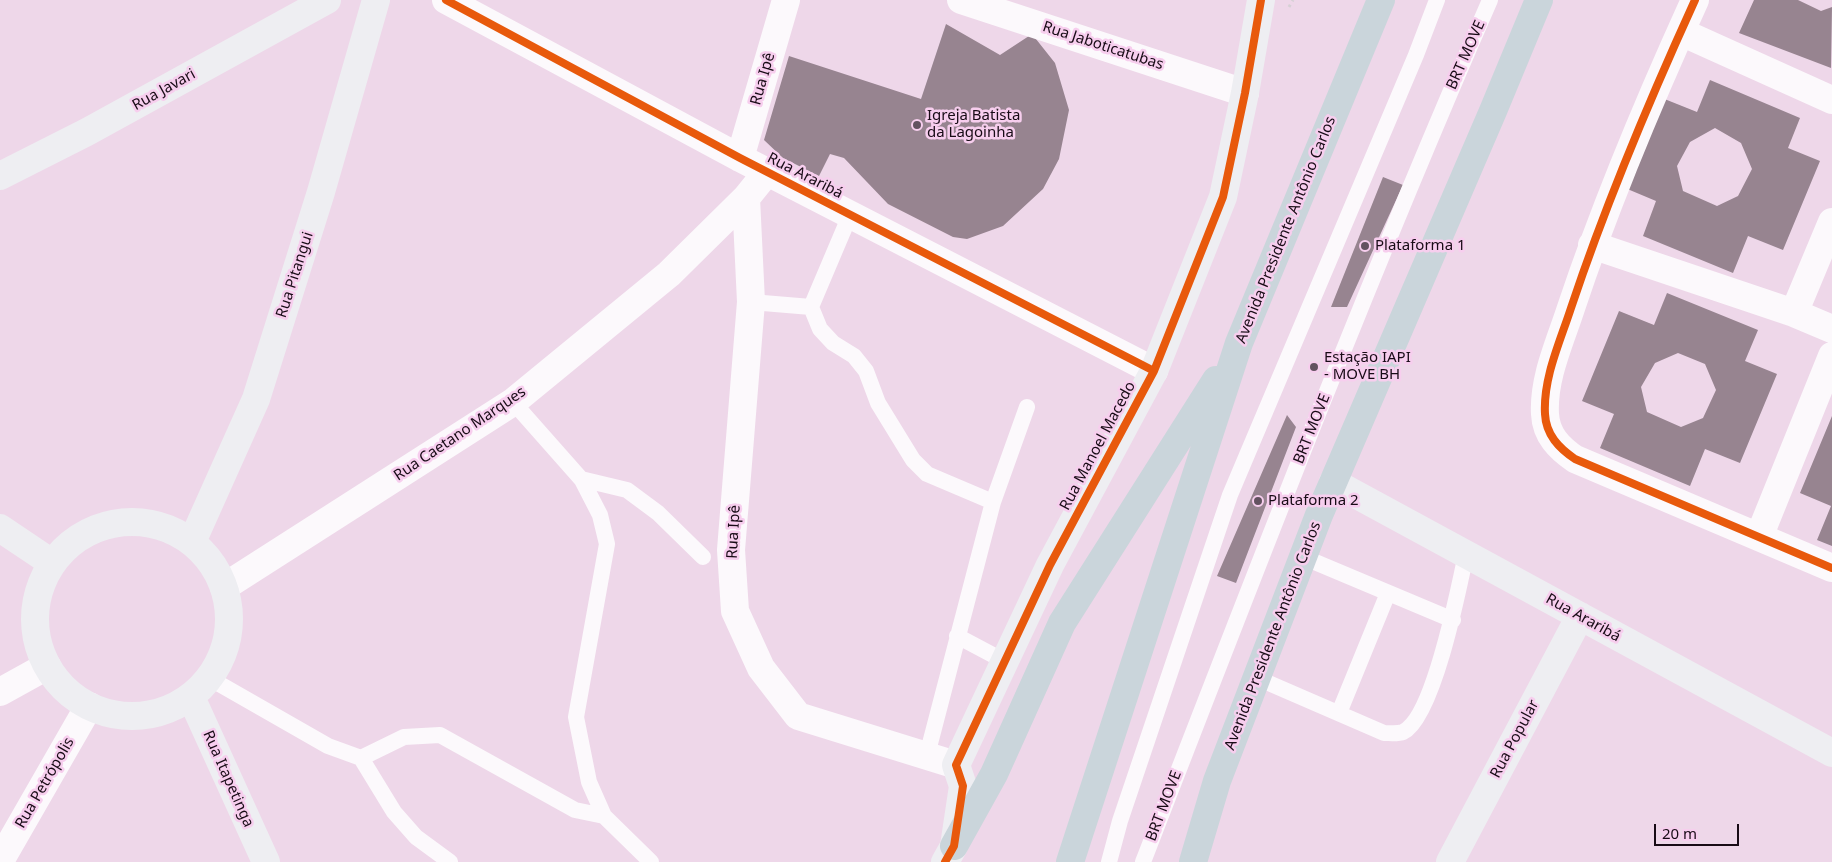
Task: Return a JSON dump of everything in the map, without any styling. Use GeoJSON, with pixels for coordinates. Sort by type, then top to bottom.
{"type":"FeatureCollection","features":[{"type":"Feature","properties":{"kind":"highway","name":"Avenida Presidente Antônio Carlos"},"geometry":{"type":"LineString","coordinates":[[1070,862],[1239,343],[1381,0]]}},
{"type":"Feature","properties":{"kind":"highway","name":"Avenida Presidente Antônio Carlos"},"geometry":{"type":"LineString","coordinates":[[1193,862],[1217,781],[1333,482],[1490,120],[1538,0]]}},
{"type":"Feature","properties":{"kind":"highway"},"geometry":{"type":"LineString","coordinates":[[949,857],[994,774],[1062,623],[1239,343]]}},
{"type":"Feature","properties":{"kind":"street","name":"Rua Javari"},"geometry":{"type":"LineString","coordinates":[[0,176],[87,132],[327,0]]}},
{"type":"Feature","properties":{"kind":"street","name":"Rua Pitangui"},"geometry":{"type":"LineString","coordinates":[[192,542],[256,399],[322,192],[376,0]]}},
{"type":"Feature","properties":{"kind":"street","name":"Rua Araribá"},"geometry":{"type":"LineString","coordinates":[[446,0],[740,158],[1154,371]]}},
{"type":"Feature","properties":{"kind":"street","name":"Rua Ipê"},"geometry":{"type":"LineString","coordinates":[[740,158],[786,0]]}},
{"type":"Feature","properties":{"kind":"street","name":"Rua Jaboticatubas"},"geometry":{"type":"LineString","coordinates":[[961,0],[1245,93]]}},
{"type":"Feature","properties":{"kind":"street","name":"Rua Manoel Macedo"},"geometry":{"type":"LineString","coordinates":[[956,765],[1050,565],[1154,371],[1223,197],[1245,93],[1261,0]]}},
{"type":"Feature","properties":{"kind":"street"},"geometry":{"type":"LineString","coordinates":[[1695,0],[1592,246],[1551,368],[1545,399],[1545,417],[1550,434],[1560,448],[1575,459],[1832,568]]}},
{"type":"Feature","properties":{"kind":"street"},"geometry":{"type":"LineString","coordinates":[[1681,32],[1832,100]]}},
{"type":"Feature","properties":{"kind":"street"},"geometry":{"type":"LineString","coordinates":[[746,198],[767,172]]}},
{"type":"Feature","properties":{"kind":"street","name":"Rua Ipê"},"geometry":{"type":"LineString","coordinates":[[746,198],[751,302],[731,550],[735,611],[761,668],[798,716],[956,765]]}},
{"type":"Feature","properties":{"kind":"street","name":"Rua Caetano Marques"},"geometry":{"type":"LineString","coordinates":[[224,587],[513,402],[669,274],[746,198]]}},
{"type":"Feature","properties":{"kind":"street"},"geometry":{"type":"LineString","coordinates":[[1794,313],[1832,222]]}},
{"type":"Feature","properties":{"kind":"street"},"geometry":{"type":"LineString","coordinates":[[1592,246],[1794,313],[1832,329]]}},
{"type":"Feature","properties":{"kind":"street"},"geometry":{"type":"LineString","coordinates":[[1759,537],[1832,356]]}},
{"type":"Feature","properties":{"kind":"street","name":"Rua Araribá"},"geometry":{"type":"LineString","coordinates":[[1333,482],[1832,753]]}},
{"type":"Feature","properties":{"kind":"street"},"geometry":{"type":"LineString","coordinates":[[117,522],[157,524],[192,542],[212,562],[224,587],[230,618],[225,648],[200,687],[159,713],[124,716],[89,706],[66,690],[47,666],[35,632],[37,596],[52,563],[80,536],[117,522]]}},
{"type":"Feature","properties":{"kind":"street"},"geometry":{"type":"LineString","coordinates":[[0,528],[52,563]]}},
{"type":"Feature","properties":{"kind":"street","name":"Rua Popular"},"geometry":{"type":"LineString","coordinates":[[1450,862],[1580,616]]}},
{"type":"Feature","properties":{"kind":"street"},"geometry":{"type":"LineString","coordinates":[[0,692],[47,666]]}},
{"type":"Feature","properties":{"kind":"street","name":"Rua Itapetinga"},"geometry":{"type":"LineString","coordinates":[[200,687],[266,862]]}},
{"type":"Feature","properties":{"kind":"street","name":"Rua Petrópolis"},"geometry":{"type":"LineString","coordinates":[[0,861],[89,706]]}},
{"type":"Feature","properties":{"kind":"street"},"geometry":{"type":"LineString","coordinates":[[949,857],[963,786],[956,765]]}},
{"type":"Feature","properties":{"kind":"lane"},"geometry":{"type":"LineString","coordinates":[[1109,862],[1120,821],[1230,495],[1416,55],[1437,0]]}},
{"type":"Feature","properties":{"kind":"lane","name":"BRT MOVE"},"geometry":{"type":"LineString","coordinates":[[1142,862],[1288,489],[1490,0]]}},
{"type":"Feature","properties":{"kind":"lane"},"geometry":{"type":"LineString","coordinates":[[850,215],[811,307],[820,328],[832,342],[854,356],[866,372],[878,403],[913,460],[927,474],[993,502]]}},
{"type":"Feature","properties":{"kind":"lane"},"geometry":{"type":"LineString","coordinates":[[751,302],[811,307]]}},
{"type":"Feature","properties":{"kind":"lane"},"geometry":{"type":"LineString","coordinates":[[513,402],[582,479],[600,515],[607,544],[576,717],[589,782],[604,816],[651,862]]}},
{"type":"Feature","properties":{"kind":"lane"},"geometry":{"type":"LineString","coordinates":[[927,755],[993,502],[1027,407]]}},
{"type":"Feature","properties":{"kind":"lane"},"geometry":{"type":"LineString","coordinates":[[582,479],[627,490],[658,513],[703,557]]}},
{"type":"Feature","properties":{"kind":"lane"},"geometry":{"type":"LineString","coordinates":[[1257,678],[1384,733],[1402,732],[1413,724],[1424,706],[1453,620],[1466,554]]}},
{"type":"Feature","properties":{"kind":"lane"},"geometry":{"type":"LineString","coordinates":[[1303,557],[1453,620]]}},
{"type":"Feature","properties":{"kind":"lane"},"geometry":{"type":"LineString","coordinates":[[1339,713],[1388,592]]}},
{"type":"Feature","properties":{"kind":"lane"},"geometry":{"type":"LineString","coordinates":[[957,636],[1006,662]]}},
{"type":"Feature","properties":{"kind":"lane"},"geometry":{"type":"LineString","coordinates":[[200,687],[328,746],[361,758],[394,812],[416,837],[450,862]]}},
{"type":"Feature","properties":{"kind":"lane"},"geometry":{"type":"LineString","coordinates":[[361,758],[404,737],[440,735],[574,810],[604,816]]}},
{"type":"Feature","properties":{"kind":"path"},"geometry":{"type":"LineString","coordinates":[[1291,7],[1293,0]]}},
{"type":"Feature","properties":{"kind":"building"},"geometry":{"type":"Polygon","coordinates":[[[1754,0],[1798,0],[1821,11],[1832,7],[1831,68],[1739,33],[1754,0]]]}},
{"type":"Feature","properties":{"kind":"building","name":"Igreja Batista da Lagoinha"},"geometry":{"type":"Polygon","coordinates":[[[946,24],[1000,55],[1032,34],[1055,63],[1069,110],[1059,159],[1043,189],[1003,226],[967,239],[953,237],[888,204],[844,158],[830,154],[819,176],[783,158],[764,140],[789,56],[921,99],[946,24]]]}},
{"type":"Feature","properties":{"kind":"building"},"geometry":{"type":"Polygon","coordinates":[[[1710,80],[1800,118],[1788,148],[1820,161],[1783,250],[1748,236],[1733,273],[1643,236],[1656,201],[1625,188],[1662,98],[1697,112],[1710,80]],[[1715,128],[1690,142],[1677,166],[1683,191],[1717,206],[1738,196],[1752,169],[1741,143],[1715,128]]]}},
{"type":"Feature","properties":{"kind":"building","name":"Plataforma 1"},"geometry":{"type":"Polygon","coordinates":[[[1383,177],[1403,185],[1347,307],[1331,307],[1383,177]]]}},
{"type":"Feature","properties":{"kind":"building"},"geometry":{"type":"Polygon","coordinates":[[[1667,293],[1758,330],[1745,361],[1777,374],[1740,463],[1705,449],[1690,486],[1600,448],[1614,414],[1582,401],[1619,311],[1654,325],[1667,293]],[[1678,353],[1655,363],[1641,387],[1647,412],[1681,427],[1703,418],[1716,390],[1705,364],[1678,353]]]}},
{"type":"Feature","properties":{"kind":"building","name":"Plataforma 2"},"geometry":{"type":"Polygon","coordinates":[[[1287,415],[1296,427],[1236,583],[1217,576],[1287,415]]]}},
{"type":"Feature","properties":{"kind":"building"},"geometry":{"type":"Polygon","coordinates":[[[1832,416],[1832,546],[1817,540],[1831,506],[1800,493],[1832,416]]]}},
{"type":"Feature","properties":{"kind":"cycle path"},"geometry":{"type":"LineString","coordinates":[[446,0],[740,158],[1154,371]]}},
{"type":"Feature","properties":{"kind":"cycle path"},"geometry":{"type":"LineString","coordinates":[[945,862],[954,846],[963,786],[956,765],[1050,565],[1154,371],[1223,197],[1245,93],[1261,0]]}},
{"type":"Feature","properties":{"kind":"cycle path"},"geometry":{"type":"LineString","coordinates":[[1695,0],[1629,152],[1584,269],[1549,374],[1545,401],[1546,422],[1554,440],[1575,459],[1832,568]]}},
{"type":"Feature","properties":{"kind":"place","name":"Igreja Batista da Lagoinha"},"geometry":{"type":"Point","coordinates":[917,125]}},
{"type":"Feature","properties":{"kind":"place","name":"Plataforma 1"},"geometry":{"type":"Point","coordinates":[1365,246]}},
{"type":"Feature","properties":{"kind":"place","name":"Estação IAPI - MOVE BH"},"geometry":{"type":"Point","coordinates":[1314,367]}},
{"type":"Feature","properties":{"kind":"place","name":"Plataforma 2"},"geometry":{"type":"Point","coordinates":[1258,501]}}]}
